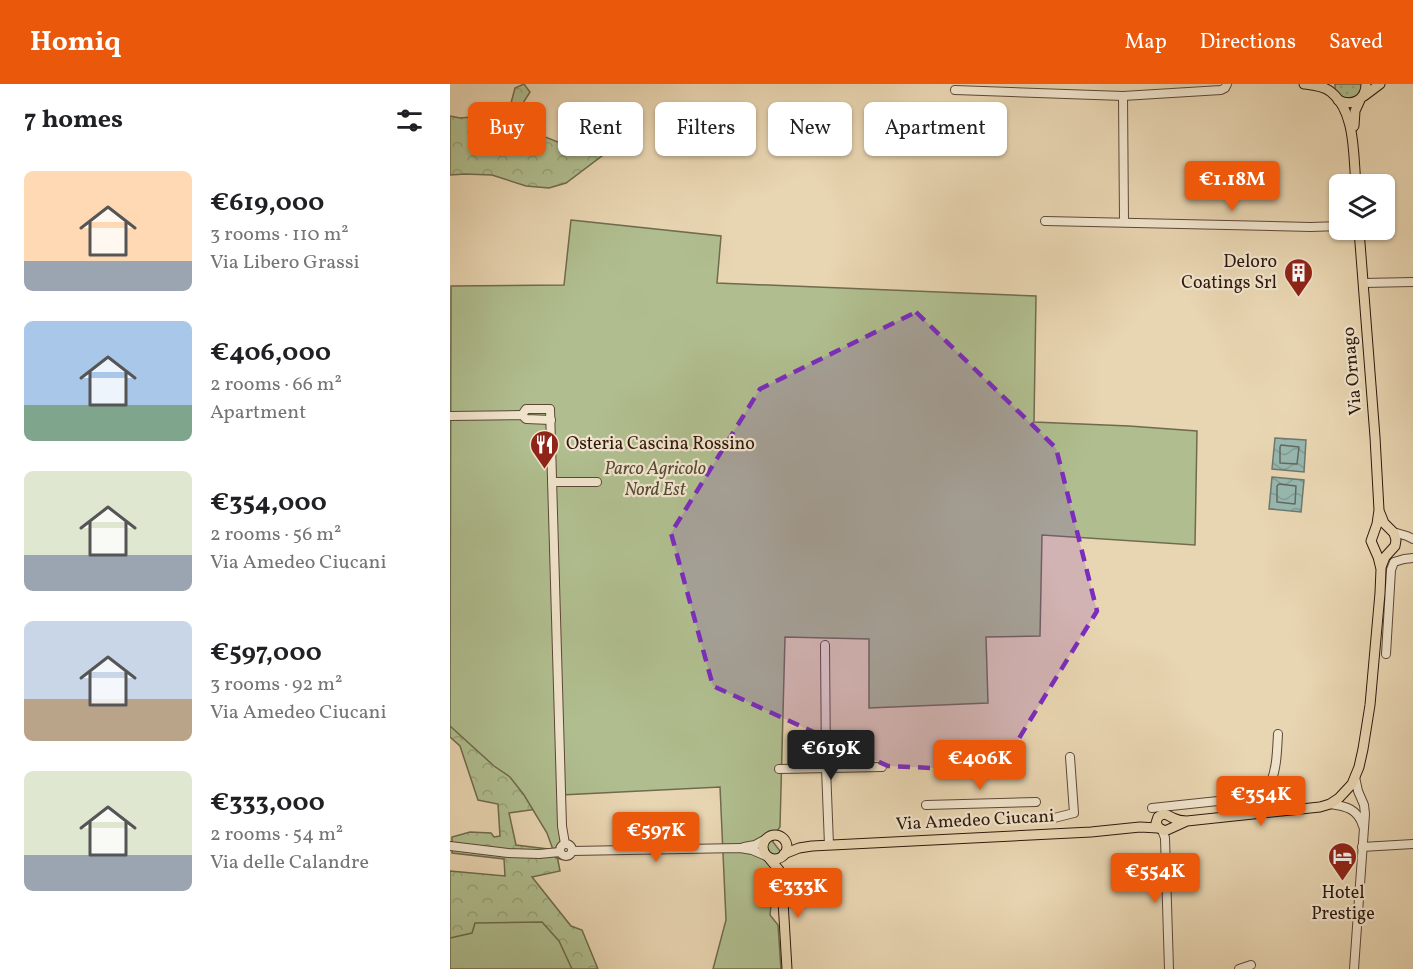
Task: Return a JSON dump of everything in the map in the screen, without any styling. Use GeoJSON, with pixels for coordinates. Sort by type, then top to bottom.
{"type":"FeatureCollection","features":[{"type":"Feature","properties":{"kind":"main road"},"geometry":{"type":"LineString","coordinates":[[1304,84],[1334,92],[1347,103],[1361,99],[1380,84]]}},
{"type":"Feature","properties":{"kind":"main road"},"geometry":{"type":"LineString","coordinates":[[1352,144],[1355,111],[1366,84]]}},
{"type":"Feature","properties":{"kind":"main road"},"geometry":{"type":"LineString","coordinates":[[1334,92],[1348,119],[1355,174]]}},
{"type":"Feature","properties":{"kind":"main road","name":"Via Ornago"},"geometry":{"type":"LineString","coordinates":[[1360,240],[1379,510],[1371,538],[1381,569]]}},
{"type":"Feature","properties":{"kind":"main road","name":"Via Ornago"},"geometry":{"type":"LineString","coordinates":[[1346,792],[1355,777],[1363,749],[1370,705],[1381,569],[1396,538],[1379,510]]}},
{"type":"Feature","properties":{"kind":"main road"},"geometry":{"type":"LineString","coordinates":[[1374,533],[1381,528],[1391,531]]}},
{"type":"Feature","properties":{"kind":"main road"},"geometry":{"type":"LineString","coordinates":[[1374,548],[1382,553],[1393,547]]}},
{"type":"Feature","properties":{"kind":"main road","name":"Via Amedeo Ciucani"},"geometry":{"type":"LineString","coordinates":[[768,857],[777,859],[799,848],[813,846],[1165,827],[1187,821],[1315,808],[1330,804],[1346,792]]}},
{"type":"Feature","properties":{"kind":"main road","name":"Via Amedeo Ciucani"},"geometry":{"type":"LineString","coordinates":[[766,839],[774,835],[799,844],[813,846]]}},
{"type":"Feature","properties":{"kind":"main road"},"geometry":{"type":"LineString","coordinates":[[766,839],[763,848],[778,868],[783,891],[787,969]]}},
{"type":"Feature","properties":{"kind":"main road"},"geometry":{"type":"LineString","coordinates":[[780,874],[787,847],[783,839]]}},
{"type":"Feature","properties":{"kind":"street"},"geometry":{"type":"LineString","coordinates":[[955,90],[1123,96],[1221,90],[1227,84]]}},
{"type":"Feature","properties":{"kind":"street"},"geometry":{"type":"LineString","coordinates":[[1123,96],[1124,222]]}},
{"type":"Feature","properties":{"kind":"street"},"geometry":{"type":"LineString","coordinates":[[1045,221],[1329,226]]}},
{"type":"Feature","properties":{"kind":"street"},"geometry":{"type":"LineString","coordinates":[[1363,283],[1413,282]]}},
{"type":"Feature","properties":{"kind":"street"},"geometry":{"type":"LineString","coordinates":[[450,416],[522,415],[526,419],[550,420],[564,844],[560,852]]}},
{"type":"Feature","properties":{"kind":"street"},"geometry":{"type":"LineString","coordinates":[[552,482],[597,482]]}},
{"type":"Feature","properties":{"kind":"street"},"geometry":{"type":"LineString","coordinates":[[1391,531],[1412,539]]}},
{"type":"Feature","properties":{"kind":"street"},"geometry":{"type":"LineString","coordinates":[[1393,547],[1404,539],[1412,539]]}},
{"type":"Feature","properties":{"kind":"street"},"geometry":{"type":"LineString","coordinates":[[1386,654],[1391,570],[1394,562],[1413,558]]}},
{"type":"Feature","properties":{"kind":"street"},"geometry":{"type":"LineString","coordinates":[[1377,638],[1387,636]]}},
{"type":"Feature","properties":{"kind":"street"},"geometry":{"type":"LineString","coordinates":[[825,645],[829,845]]}},
{"type":"Feature","properties":{"kind":"street"},"geometry":{"type":"LineString","coordinates":[[1259,813],[1277,758],[1278,734]]}},
{"type":"Feature","properties":{"kind":"street"},"geometry":{"type":"LineString","coordinates":[[1054,818],[1074,813],[1070,757]]}},
{"type":"Feature","properties":{"kind":"street"},"geometry":{"type":"LineString","coordinates":[[779,769],[882,767]]}},
{"type":"Feature","properties":{"kind":"street"},"geometry":{"type":"LineString","coordinates":[[1354,969],[1365,812],[1355,777]]}},
{"type":"Feature","properties":{"kind":"street"},"geometry":{"type":"LineString","coordinates":[[1346,792],[1360,797]]}},
{"type":"Feature","properties":{"kind":"street"},"geometry":{"type":"LineString","coordinates":[[1152,808],[1264,796]]}},
{"type":"Feature","properties":{"kind":"street"},"geometry":{"type":"LineString","coordinates":[[926,805],[1036,802]]}},
{"type":"Feature","properties":{"kind":"street"},"geometry":{"type":"LineString","coordinates":[[1330,804],[1352,810],[1360,818],[1363,829]]}},
{"type":"Feature","properties":{"kind":"street"},"geometry":{"type":"LineString","coordinates":[[1165,827],[1169,969]]}},
{"type":"Feature","properties":{"kind":"street","name":"Via Amedeo Ciucani"},"geometry":{"type":"LineString","coordinates":[[740,848],[766,839]]}},
{"type":"Feature","properties":{"kind":"street"},"geometry":{"type":"LineString","coordinates":[[1362,843],[1376,846],[1413,844]]}},
{"type":"Feature","properties":{"kind":"street"},"geometry":{"type":"LineString","coordinates":[[560,852],[562,856],[567,856],[572,851],[570,845],[564,844]]}},
{"type":"Feature","properties":{"kind":"street"},"geometry":{"type":"LineString","coordinates":[[450,846],[508,853],[560,852]]}},
{"type":"Feature","properties":{"kind":"street","name":"Via Amedeo Ciucani"},"geometry":{"type":"LineString","coordinates":[[572,851],[740,848],[768,857]]}},
{"type":"Feature","properties":{"kind":"street"},"geometry":{"type":"LineString","coordinates":[[1239,969],[1251,965]]}},
{"type":"Feature","properties":{"kind":"highlighted area"},"geometry":{"type":"Polygon","coordinates":[[[916,312],[1056,448],[1097,611],[999,771],[888,766],[713,686],[671,533],[760,389],[916,312]]]}},
{"type":"Feature","properties":{"kind":"green space"},"geometry":{"type":"Polygon","coordinates":[[[524,84],[530,92],[524,102],[511,102],[515,88],[524,84]]]}},
{"type":"Feature","properties":{"kind":"green space"},"geometry":{"type":"Polygon","coordinates":[[[1335,84],[1362,85],[1358,97],[1343,99],[1335,90],[1335,84]]]}},
{"type":"Feature","properties":{"kind":"green space"},"geometry":{"type":"Polygon","coordinates":[[[450,116],[468,117],[468,156],[546,156],[546,137],[558,142],[558,156],[602,156],[566,183],[549,188],[526,186],[492,175],[450,175],[450,116]]]}},
{"type":"Feature","properties":{"kind":"green space","name":"Parco Agricolo Nord Est"},"geometry":{"type":"Polygon","coordinates":[[[571,220],[721,236],[717,283],[1036,296],[1034,422],[1197,431],[1195,545],[1042,535],[1040,636],[986,637],[988,703],[869,708],[869,639],[785,637],[780,827],[774,835],[773,842],[780,851],[779,898],[771,905],[770,915],[778,925],[781,969],[713,969],[726,920],[720,787],[561,795],[561,859],[556,858],[547,833],[510,777],[494,766],[450,726],[451,286],[564,285],[571,220]]]}},
{"type":"Feature","properties":{"kind":"green space"},"geometry":{"type":"Polygon","coordinates":[[[450,679],[538,809],[509,813],[516,845],[556,850],[560,871],[532,877],[571,926],[582,930],[598,969],[450,969],[450,871],[505,876],[504,859],[452,853],[452,837],[470,832],[500,836],[498,804],[478,800],[460,746],[450,737],[450,679]]]}},
{"type":"Feature","properties":{"kind":"green space"},"geometry":{"type":"Polygon","coordinates":[[[542,922],[559,941],[572,969],[450,969],[450,938],[472,933],[475,923],[542,922]]]}},
{"type":"Feature","properties":{"kind":"water"},"geometry":{"type":"Polygon","coordinates":[[[1275,438],[1306,440],[1304,472],[1272,469],[1275,438]]]}},
{"type":"Feature","properties":{"kind":"water"},"geometry":{"type":"Polygon","coordinates":[[[1272,477],[1304,480],[1301,512],[1269,509],[1272,477]]]}},
{"type":"Feature","properties":{"kind":"place","name":"Deloro Coatings Srl"},"geometry":{"type":"Point","coordinates":[1298,298]}},
{"type":"Feature","properties":{"kind":"place","name":"Osteria Cascina Rossino"},"geometry":{"type":"Point","coordinates":[545,470]}},
{"type":"Feature","properties":{"kind":"place","name":"Hotel Prestige"},"geometry":{"type":"Point","coordinates":[1343,882]}}]}
